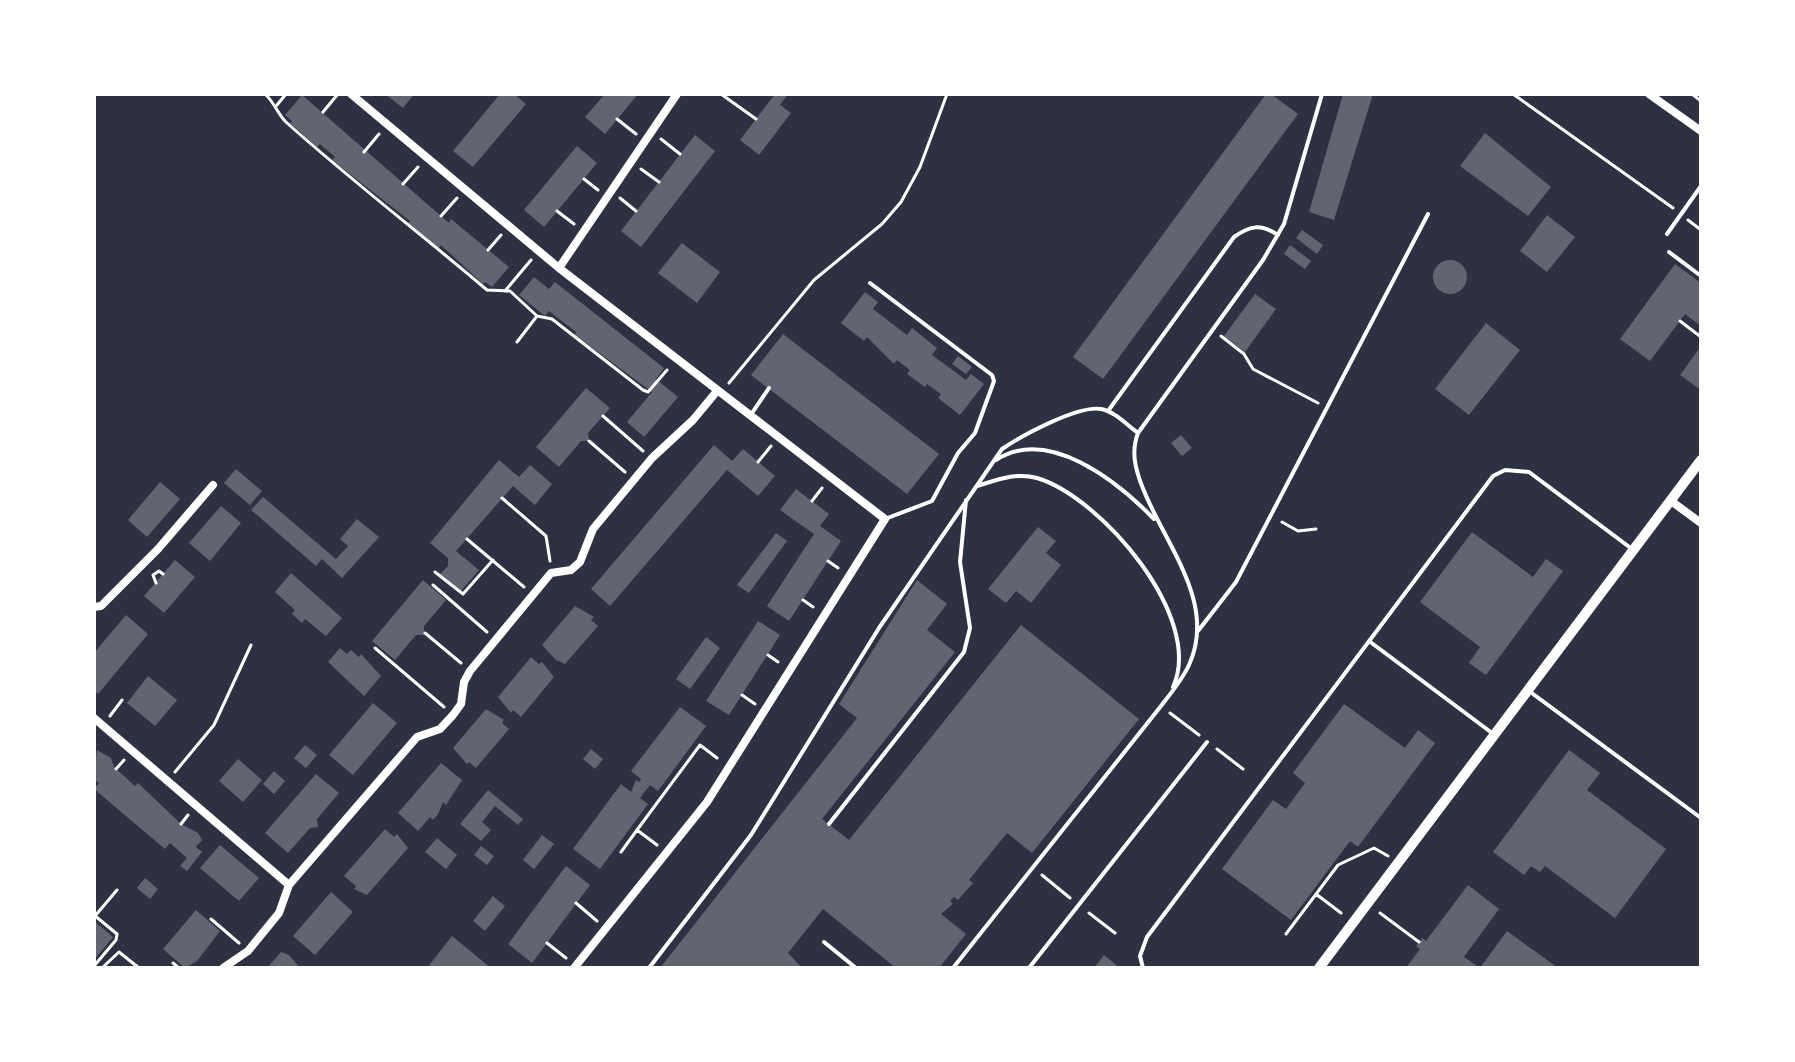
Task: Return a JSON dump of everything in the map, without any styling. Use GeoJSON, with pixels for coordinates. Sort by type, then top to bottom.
{"type":"FeatureCollection","features":[{"type":"Feature","properties":{"kind":"street"},"geometry":{"type":"LineString","coordinates":[[351,94],[559,268],[885,519],[707,802],[575,967]]}},
{"type":"Feature","properties":{"kind":"street"},"geometry":{"type":"LineString","coordinates":[[559,268],[677,94]]}},
{"type":"Feature","properties":{"kind":"street"},"geometry":{"type":"LineString","coordinates":[[1649,94],[1701,131]]}},
{"type":"Feature","properties":{"kind":"street"},"geometry":{"type":"LineString","coordinates":[[223,968],[248,951],[279,913],[289,885],[417,737],[440,729],[453,715],[461,704],[464,682],[470,671],[551,573],[571,570],[580,562],[593,529],[652,458],[719,392]]}},
{"type":"Feature","properties":{"kind":"street"},"geometry":{"type":"LineString","coordinates":[[1319,968],[1701,460]]}},
{"type":"Feature","properties":{"kind":"street"},"geometry":{"type":"LineString","coordinates":[[94,607],[101,606],[158,549],[213,485]]}},
{"type":"Feature","properties":{"kind":"street"},"geometry":{"type":"LineString","coordinates":[[1671,501],[1701,523]]}},
{"type":"Feature","properties":{"kind":"street"},"geometry":{"type":"LineString","coordinates":[[94,718],[289,885]]}},
{"type":"Feature","properties":{"kind":"lane"},"geometry":{"type":"LineString","coordinates":[[953,968],[1161,706],[1190,664],[1197,632],[1187,575],[1158,524],[1136,465],[1134,443],[1138,433],[1278,235],[1291,209],[1322,94]]}},
{"type":"Feature","properties":{"kind":"lane"},"geometry":{"type":"LineString","coordinates":[[1667,234],[1701,186]]}},
{"type":"Feature","properties":{"kind":"lane"},"geometry":{"type":"LineString","coordinates":[[1197,632],[1208,623],[1236,582],[1325,406],[1428,214]]}},
{"type":"Feature","properties":{"kind":"lane"},"geometry":{"type":"LineString","coordinates":[[1108,411],[1234,237],[1247,227],[1259,226],[1278,235]]}},
{"type":"Feature","properties":{"kind":"lane"},"geometry":{"type":"LineString","coordinates":[[1669,252],[1701,276]]}},
{"type":"Feature","properties":{"kind":"lane"},"geometry":{"type":"LineString","coordinates":[[870,283],[992,375],[994,381],[975,433],[958,453],[932,501],[901,516],[885,519]]}},
{"type":"Feature","properties":{"kind":"lane"},"geometry":{"type":"LineString","coordinates":[[750,416],[769,388]]}},
{"type":"Feature","properties":{"kind":"lane"},"geometry":{"type":"LineString","coordinates":[[649,968],[751,835],[879,628],[1002,449],[1088,409],[1108,411],[1138,433]]}},
{"type":"Feature","properties":{"kind":"lane"},"geometry":{"type":"LineString","coordinates":[[990,465],[1009,452],[1023,448],[1036,447],[1064,454],[1096,473],[1158,524]]}},
{"type":"Feature","properties":{"kind":"lane"},"geometry":{"type":"LineString","coordinates":[[1143,968],[1140,956],[1147,937],[1485,484],[1505,470],[1529,472],[1632,549]]}},
{"type":"Feature","properties":{"kind":"lane"},"geometry":{"type":"LineString","coordinates":[[975,487],[1006,477],[1035,477],[1084,503],[1114,530],[1162,597],[1176,631],[1178,672],[1161,706]]}},
{"type":"Feature","properties":{"kind":"lane"},"geometry":{"type":"LineString","coordinates":[[829,824],[964,652],[970,628],[960,562],[967,498]]}},
{"type":"Feature","properties":{"kind":"lane"},"geometry":{"type":"LineString","coordinates":[[1369,641],[1493,733]]}},
{"type":"Feature","properties":{"kind":"lane"},"geometry":{"type":"LineString","coordinates":[[1527,690],[1701,818]]}},
{"type":"Feature","properties":{"kind":"lane"},"geometry":{"type":"LineString","coordinates":[[1029,968],[1207,742]]}},
{"type":"Feature","properties":{"kind":"lane"},"geometry":{"type":"LineString","coordinates":[[824,942],[856,968]]}},
{"type":"Feature","properties":{"kind":"path"},"geometry":{"type":"LineString","coordinates":[[265,94],[277,105],[283,120],[487,290],[505,291],[525,303],[537,316],[552,319],[648,392],[676,359]]}},
{"type":"Feature","properties":{"kind":"path"},"geometry":{"type":"LineString","coordinates":[[277,105],[286,94]]}},
{"type":"Feature","properties":{"kind":"path"},"geometry":{"type":"LineString","coordinates":[[323,112],[338,94]]}},
{"type":"Feature","properties":{"kind":"path"},"geometry":{"type":"LineString","coordinates":[[721,94],[756,119]]}},
{"type":"Feature","properties":{"kind":"path"},"geometry":{"type":"LineString","coordinates":[[719,392],[814,280],[882,224],[901,202],[920,167],[947,94]]}},
{"type":"Feature","properties":{"kind":"path"},"geometry":{"type":"LineString","coordinates":[[1513,94],[1681,214]]}},
{"type":"Feature","properties":{"kind":"path"},"geometry":{"type":"LineString","coordinates":[[1692,94],[1701,101]]}},
{"type":"Feature","properties":{"kind":"path"},"geometry":{"type":"LineString","coordinates":[[617,119],[645,141]]}},
{"type":"Feature","properties":{"kind":"path"},"geometry":{"type":"LineString","coordinates":[[364,152],[387,125]]}},
{"type":"Feature","properties":{"kind":"path"},"geometry":{"type":"LineString","coordinates":[[651,132],[680,154]]}},
{"type":"Feature","properties":{"kind":"path"},"geometry":{"type":"LineString","coordinates":[[403,184],[426,158]]}},
{"type":"Feature","properties":{"kind":"path"},"geometry":{"type":"LineString","coordinates":[[632,161],[659,182]]}},
{"type":"Feature","properties":{"kind":"path"},"geometry":{"type":"LineString","coordinates":[[441,216],[465,190]]}},
{"type":"Feature","properties":{"kind":"path"},"geometry":{"type":"LineString","coordinates":[[611,191],[636,211]]}},
{"type":"Feature","properties":{"kind":"path"},"geometry":{"type":"LineString","coordinates":[[557,211],[584,231]]}},
{"type":"Feature","properties":{"kind":"path"},"geometry":{"type":"LineString","coordinates":[[488,250],[509,226]]}},
{"type":"Feature","properties":{"kind":"path"},"geometry":{"type":"LineString","coordinates":[[505,291],[539,251]]}},
{"type":"Feature","properties":{"kind":"path"},"geometry":{"type":"LineString","coordinates":[[517,342],[537,316]]}},
{"type":"Feature","properties":{"kind":"path"},"geometry":{"type":"LineString","coordinates":[[1680,321],[1701,337]]}},
{"type":"Feature","properties":{"kind":"path"},"geometry":{"type":"LineString","coordinates":[[1212,330],[1244,354],[1253,369],[1325,406]]}},
{"type":"Feature","properties":{"kind":"path"},"geometry":{"type":"LineString","coordinates":[[603,416],[652,458]]}},
{"type":"Feature","properties":{"kind":"path"},"geometry":{"type":"LineString","coordinates":[[758,462],[778,438]]}},
{"type":"Feature","properties":{"kind":"path"},"geometry":{"type":"LineString","coordinates":[[589,441],[634,480]]}},
{"type":"Feature","properties":{"kind":"path"},"geometry":{"type":"LineString","coordinates":[[812,501],[830,477]]}},
{"type":"Feature","properties":{"kind":"path"},"geometry":{"type":"LineString","coordinates":[[502,498],[546,536],[551,573]]}},
{"type":"Feature","properties":{"kind":"path"},"geometry":{"type":"LineString","coordinates":[[1271,517],[1298,531],[1316,529]]}},
{"type":"Feature","properties":{"kind":"path"},"geometry":{"type":"LineString","coordinates":[[467,539],[533,594]]}},
{"type":"Feature","properties":{"kind":"path"},"geometry":{"type":"LineString","coordinates":[[435,572],[463,594],[493,560]]}},
{"type":"Feature","properties":{"kind":"path"},"geometry":{"type":"LineString","coordinates":[[156,583],[153,575],[159,571],[163,574]]}},
{"type":"Feature","properties":{"kind":"path"},"geometry":{"type":"LineString","coordinates":[[433,585],[496,640]]}},
{"type":"Feature","properties":{"kind":"path"},"geometry":{"type":"LineString","coordinates":[[425,633],[470,671]]}},
{"type":"Feature","properties":{"kind":"path"},"geometry":{"type":"LineString","coordinates":[[167,781],[214,725],[251,645]]}},
{"type":"Feature","properties":{"kind":"path"},"geometry":{"type":"LineString","coordinates":[[375,648],[453,715]]}},
{"type":"Feature","properties":{"kind":"path"},"geometry":{"type":"LineString","coordinates":[[102,725],[122,700]]}},
{"type":"Feature","properties":{"kind":"path"},"geometry":{"type":"LineString","coordinates":[[621,852],[700,745],[729,767]]}},
{"type":"Feature","properties":{"kind":"path"},"geometry":{"type":"LineString","coordinates":[[637,830],[667,852]]}},
{"type":"Feature","properties":{"kind":"path"},"geometry":{"type":"LineString","coordinates":[[1286,934],[1338,865],[1368,849],[1379,849],[1397,863]]}},
{"type":"Feature","properties":{"kind":"path"},"geometry":{"type":"LineString","coordinates":[[94,966],[116,940],[117,934],[95,915],[117,890]]}},
{"type":"Feature","properties":{"kind":"path"},"geometry":{"type":"LineString","coordinates":[[1316,894],[1353,922]]}},
{"type":"Feature","properties":{"kind":"path"},"geometry":{"type":"LineString","coordinates":[[576,903],[607,928]]}},
{"type":"Feature","properties":{"kind":"path"},"geometry":{"type":"LineString","coordinates":[[1367,903],[1419,942]]}},
{"type":"Feature","properties":{"kind":"path"},"geometry":{"type":"LineString","coordinates":[[211,919],[248,951]]}},
{"type":"Feature","properties":{"kind":"path"},"geometry":{"type":"LineString","coordinates":[[547,943],[575,967]]}},
{"type":"Feature","properties":{"kind":"path"},"geometry":{"type":"LineString","coordinates":[[102,968],[116,952],[139,968]]}},
{"type":"Feature","properties":{"kind":"path"},"geometry":{"type":"LineString","coordinates":[[173,963],[179,968]]}},
{"type":"Feature","properties":{"kind":"building"},"geometry":{"type":"Polygon","coordinates":[[[385,94],[414,94],[403,108],[385,94]]]}},
{"type":"Feature","properties":{"kind":"building"},"geometry":{"type":"Polygon","coordinates":[[[500,94],[514,94],[526,104],[473,167],[453,151],[500,94]]]}},
{"type":"Feature","properties":{"kind":"building"},"geometry":{"type":"Polygon","coordinates":[[[605,94],[638,94],[605,134],[585,117],[605,94]]]}},
{"type":"Feature","properties":{"kind":"building"},"geometry":{"type":"Polygon","coordinates":[[[775,94],[788,94],[780,105],[791,113],[759,155],[740,140],[775,94]]]}},
{"type":"Feature","properties":{"kind":"building"},"geometry":{"type":"Polygon","coordinates":[[[1266,94],[1271,94],[1298,114],[1103,379],[1073,357],[1266,94]]]}},
{"type":"Feature","properties":{"kind":"building"},"geometry":{"type":"Polygon","coordinates":[[[1343,94],[1373,94],[1334,220],[1309,212],[1343,94]]]}},
{"type":"Feature","properties":{"kind":"building"},"geometry":{"type":"Polygon","coordinates":[[[302,95],[449,223],[451,219],[509,267],[492,287],[485,282],[483,284],[441,245],[438,249],[407,224],[410,221],[332,160],[335,157],[320,144],[317,147],[290,123],[292,121],[285,115],[302,95]]]}},
{"type":"Feature","properties":{"kind":"building"},"geometry":{"type":"Polygon","coordinates":[[[1485,133],[1551,187],[1528,216],[1460,166],[1485,133]]]}},
{"type":"Feature","properties":{"kind":"building"},"geometry":{"type":"Polygon","coordinates":[[[695,135],[715,151],[641,247],[621,231],[695,135]]]}},
{"type":"Feature","properties":{"kind":"building"},"geometry":{"type":"Polygon","coordinates":[[[577,146],[597,163],[544,227],[524,210],[577,146]]]}},
{"type":"Feature","properties":{"kind":"building"},"geometry":{"type":"Polygon","coordinates":[[[1547,215],[1575,237],[1547,272],[1520,251],[1547,215]]]}},
{"type":"Feature","properties":{"kind":"building"},"geometry":{"type":"Polygon","coordinates":[[[1302,230],[1323,245],[1317,254],[1296,238],[1302,230]]]}},
{"type":"Feature","properties":{"kind":"building"},"geometry":{"type":"Polygon","coordinates":[[[682,243],[720,272],[697,303],[658,273],[682,243]]]}},
{"type":"Feature","properties":{"kind":"building"},"geometry":{"type":"Polygon","coordinates":[[[1290,245],[1311,261],[1305,269],[1284,254],[1290,245]]]}},
{"type":"Feature","properties":{"kind":"building"},"geometry":{"type":"Polygon","coordinates":[[[1450,260],[1462,265],[1467,277],[1462,289],[1450,294],[1438,289],[1433,277],[1438,265],[1450,260]]]}},
{"type":"Feature","properties":{"kind":"building"},"geometry":{"type":"Polygon","coordinates":[[[1675,264],[1701,283],[1701,326],[1685,314],[1650,361],[1620,339],[1675,264]]]}},
{"type":"Feature","properties":{"kind":"building"},"geometry":{"type":"Polygon","coordinates":[[[534,277],[549,289],[555,282],[664,368],[656,379],[678,397],[644,437],[627,422],[652,392],[575,335],[576,332],[549,311],[545,316],[519,295],[534,277]]]}},
{"type":"Feature","properties":{"kind":"building"},"geometry":{"type":"Polygon","coordinates":[[[865,292],[878,302],[873,309],[907,335],[912,328],[937,348],[932,355],[966,380],[971,374],[984,384],[960,415],[938,398],[941,394],[907,374],[910,370],[897,360],[894,364],[867,337],[864,341],[841,323],[865,292]]]}},
{"type":"Feature","properties":{"kind":"building"},"geometry":{"type":"Polygon","coordinates":[[[1255,294],[1276,309],[1245,352],[1224,336],[1255,294]]]}},
{"type":"Feature","properties":{"kind":"building"},"geometry":{"type":"Polygon","coordinates":[[[1486,323],[1520,350],[1469,415],[1435,389],[1486,323]]]}},
{"type":"Feature","properties":{"kind":"building"},"geometry":{"type":"Polygon","coordinates":[[[783,334],[939,454],[907,494],[751,375],[783,334]]]}},
{"type":"Feature","properties":{"kind":"building"},"geometry":{"type":"Polygon","coordinates":[[[1701,346],[1701,390],[1680,375],[1701,346]]]}},
{"type":"Feature","properties":{"kind":"building"},"geometry":{"type":"Polygon","coordinates":[[[958,356],[972,367],[966,374],[952,364],[958,356]]]}},
{"type":"Feature","properties":{"kind":"building"},"geometry":{"type":"Polygon","coordinates":[[[586,388],[610,408],[588,433],[589,441],[581,441],[559,467],[536,447],[586,388]]]}},
{"type":"Feature","properties":{"kind":"building"},"geometry":{"type":"Polygon","coordinates":[[[1181,435],[1192,448],[1182,456],[1171,443],[1181,435]]]}},
{"type":"Feature","properties":{"kind":"building"},"geometry":{"type":"Polygon","coordinates":[[[714,445],[732,461],[743,449],[775,476],[758,496],[727,470],[610,606],[591,589],[714,445]]]}},
{"type":"Feature","properties":{"kind":"building"},"geometry":{"type":"Polygon","coordinates":[[[499,460],[519,477],[530,465],[552,484],[535,505],[513,486],[456,551],[479,570],[461,591],[440,574],[448,566],[448,558],[430,543],[499,460]]]}},
{"type":"Feature","properties":{"kind":"building"},"geometry":{"type":"Polygon","coordinates":[[[236,469],[262,491],[250,505],[224,483],[236,469]]]}},
{"type":"Feature","properties":{"kind":"building"},"geometry":{"type":"Polygon","coordinates":[[[160,482],[180,499],[147,537],[128,520],[160,482]]]}},
{"type":"Feature","properties":{"kind":"building"},"geometry":{"type":"Polygon","coordinates":[[[796,489],[829,514],[820,526],[841,541],[789,621],[767,606],[814,534],[780,510],[796,489]]]}},
{"type":"Feature","properties":{"kind":"building"},"geometry":{"type":"Polygon","coordinates":[[[263,497],[336,559],[348,546],[340,539],[357,519],[379,537],[342,578],[322,559],[316,566],[251,510],[263,497]]]}},
{"type":"Feature","properties":{"kind":"building"},"geometry":{"type":"Polygon","coordinates":[[[221,506],[241,523],[210,561],[189,543],[221,506]]]}},
{"type":"Feature","properties":{"kind":"building"},"geometry":{"type":"Polygon","coordinates":[[[1038,527],[1056,541],[1046,553],[1061,565],[1031,603],[1016,591],[1006,603],[988,589],[1038,527]]]}},
{"type":"Feature","properties":{"kind":"building"},"geometry":{"type":"Polygon","coordinates":[[[1472,532],[1533,577],[1546,559],[1563,571],[1486,675],[1469,663],[1480,647],[1420,602],[1472,532]]]}},
{"type":"Feature","properties":{"kind":"building"},"geometry":{"type":"Polygon","coordinates":[[[776,533],[787,541],[749,593],[737,585],[776,533]]]}},
{"type":"Feature","properties":{"kind":"building"},"geometry":{"type":"Polygon","coordinates":[[[175,560],[195,577],[164,613],[144,596],[175,560]]]}},
{"type":"Feature","properties":{"kind":"building"},"geometry":{"type":"Polygon","coordinates":[[[291,573],[342,618],[326,636],[305,619],[302,623],[292,614],[295,610],[275,592],[291,573]]]}},
{"type":"Feature","properties":{"kind":"building"},"geometry":{"type":"Polygon","coordinates":[[[423,580],[446,600],[424,626],[424,635],[416,635],[395,660],[372,641],[423,580]]]}},
{"type":"Feature","properties":{"kind":"building"},"geometry":{"type":"Polygon","coordinates":[[[917,580],[947,604],[927,630],[955,652],[822,819],[849,840],[1021,625],[1139,719],[1032,853],[1007,833],[969,880],[973,883],[958,900],[954,897],[950,901],[953,904],[941,914],[966,934],[939,968],[896,968],[823,909],[788,953],[802,968],[660,968],[857,718],[839,704],[917,580]]]}},
{"type":"Feature","properties":{"kind":"building"},"geometry":{"type":"Polygon","coordinates":[[[575,606],[594,617],[591,620],[598,626],[565,664],[556,660],[542,645],[575,606]]]}},
{"type":"Feature","properties":{"kind":"building"},"geometry":{"type":"Polygon","coordinates":[[[126,615],[148,634],[98,694],[94,690],[94,653],[126,615]]]}},
{"type":"Feature","properties":{"kind":"building"},"geometry":{"type":"Polygon","coordinates":[[[758,621],[780,635],[729,715],[706,701],[758,621]]]}},
{"type":"Feature","properties":{"kind":"building"},"geometry":{"type":"Polygon","coordinates":[[[706,637],[720,648],[690,689],[676,679],[706,637]]]}},
{"type":"Feature","properties":{"kind":"building"},"geometry":{"type":"Polygon","coordinates":[[[340,648],[347,654],[351,650],[359,657],[361,654],[381,676],[364,696],[328,662],[340,648]]]}},
{"type":"Feature","properties":{"kind":"building"},"geometry":{"type":"Polygon","coordinates":[[[531,657],[539,664],[542,662],[554,677],[521,717],[513,710],[511,713],[498,697],[531,657]]]}},
{"type":"Feature","properties":{"kind":"building"},"geometry":{"type":"Polygon","coordinates":[[[148,676],[177,700],[155,726],[127,703],[148,676]]]}},
{"type":"Feature","properties":{"kind":"building"},"geometry":{"type":"Polygon","coordinates":[[[373,703],[397,723],[353,775],[329,755],[373,703]]]}},
{"type":"Feature","properties":{"kind":"building"},"geometry":{"type":"Polygon","coordinates":[[[1344,704],[1405,748],[1418,730],[1435,743],[1358,847],[1350,841],[1291,920],[1222,869],[1273,800],[1286,809],[1305,783],[1293,773],[1344,704]]]}},
{"type":"Feature","properties":{"kind":"building"},"geometry":{"type":"Polygon","coordinates":[[[680,707],[706,726],[658,791],[650,785],[640,798],[648,804],[600,869],[573,849],[621,784],[631,792],[636,780],[639,782],[641,779],[631,771],[680,707]]]}},
{"type":"Feature","properties":{"kind":"building"},"geometry":{"type":"Polygon","coordinates":[[[486,709],[504,720],[502,723],[509,729],[476,768],[469,762],[467,764],[453,748],[486,709]]]}},
{"type":"Feature","properties":{"kind":"building"},"geometry":{"type":"Polygon","coordinates":[[[305,745],[317,755],[306,768],[294,758],[305,745]]]}},
{"type":"Feature","properties":{"kind":"building"},"geometry":{"type":"Polygon","coordinates":[[[591,749],[603,759],[595,769],[583,759],[591,749]]]}},
{"type":"Feature","properties":{"kind":"building"},"geometry":{"type":"Polygon","coordinates":[[[97,750],[111,758],[114,767],[135,786],[138,783],[181,824],[198,833],[202,840],[196,847],[202,852],[187,871],[180,866],[187,858],[170,843],[165,849],[94,789],[99,783],[94,779],[97,750]]]}},
{"type":"Feature","properties":{"kind":"building"},"geometry":{"type":"Polygon","coordinates":[[[1569,750],[1600,773],[1587,790],[1666,849],[1615,918],[1545,866],[1540,872],[1531,866],[1524,875],[1493,852],[1569,750]]]}},
{"type":"Feature","properties":{"kind":"building"},"geometry":{"type":"Polygon","coordinates":[[[238,759],[262,780],[243,802],[219,781],[238,759]]]}},
{"type":"Feature","properties":{"kind":"building"},"geometry":{"type":"Polygon","coordinates":[[[441,763],[462,780],[446,805],[443,802],[433,820],[430,817],[418,831],[398,813],[441,763]]]}},
{"type":"Feature","properties":{"kind":"building"},"geometry":{"type":"Polygon","coordinates":[[[274,771],[285,781],[274,794],[263,784],[274,771]]]}},
{"type":"Feature","properties":{"kind":"building"},"geometry":{"type":"Polygon","coordinates":[[[316,774],[339,793],[317,819],[318,827],[310,828],[288,853],[265,833],[316,774]]]}},
{"type":"Feature","properties":{"kind":"building"},"geometry":{"type":"Polygon","coordinates":[[[488,790],[523,819],[518,825],[495,806],[482,822],[491,830],[481,841],[460,824],[488,790]]]}},
{"type":"Feature","properties":{"kind":"building"},"geometry":{"type":"Polygon","coordinates":[[[385,829],[394,837],[397,834],[408,848],[367,895],[354,889],[356,886],[344,876],[385,829]]]}},
{"type":"Feature","properties":{"kind":"building"},"geometry":{"type":"Polygon","coordinates":[[[542,835],[554,844],[534,869],[523,860],[542,835]]]}},
{"type":"Feature","properties":{"kind":"building"},"geometry":{"type":"Polygon","coordinates":[[[437,838],[457,855],[446,869],[425,852],[437,838]]]}},
{"type":"Feature","properties":{"kind":"building"},"geometry":{"type":"Polygon","coordinates":[[[220,845],[259,878],[239,901],[200,868],[220,845]]]}},
{"type":"Feature","properties":{"kind":"building"},"geometry":{"type":"Polygon","coordinates":[[[481,846],[494,856],[487,865],[474,855],[481,846]]]}},
{"type":"Feature","properties":{"kind":"building"},"geometry":{"type":"Polygon","coordinates":[[[566,866],[590,885],[532,963],[508,944],[566,866]]]}},
{"type":"Feature","properties":{"kind":"building"},"geometry":{"type":"Polygon","coordinates":[[[145,878],[158,889],[150,899],[137,888],[145,878]]]}},
{"type":"Feature","properties":{"kind":"building"},"geometry":{"type":"Polygon","coordinates":[[[1468,885],[1499,909],[1464,957],[1480,968],[1406,968],[1420,949],[1416,946],[1422,938],[1426,941],[1468,885]]]}},
{"type":"Feature","properties":{"kind":"building"},"geometry":{"type":"Polygon","coordinates":[[[331,892],[353,912],[315,955],[293,936],[331,892]]]}},
{"type":"Feature","properties":{"kind":"building"},"geometry":{"type":"Polygon","coordinates":[[[493,896],[505,906],[485,931],[473,921],[493,896]]]}},
{"type":"Feature","properties":{"kind":"building"},"geometry":{"type":"Polygon","coordinates":[[[196,910],[220,931],[197,961],[185,968],[163,949],[196,910]]]}},
{"type":"Feature","properties":{"kind":"building"},"geometry":{"type":"Polygon","coordinates":[[[94,921],[113,937],[94,960],[94,921]]]}},
{"type":"Feature","properties":{"kind":"building"},"geometry":{"type":"Polygon","coordinates":[[[1507,931],[1558,968],[1480,968],[1507,931]]]}},
{"type":"Feature","properties":{"kind":"building"},"geometry":{"type":"Polygon","coordinates":[[[452,936],[491,968],[427,968],[452,936]]]}},
{"type":"Feature","properties":{"kind":"building"},"geometry":{"type":"Polygon","coordinates":[[[281,952],[289,955],[300,968],[267,968],[281,952]]]}},
{"type":"Feature","properties":{"kind":"building"},"geometry":{"type":"Polygon","coordinates":[[[1104,955],[1120,968],[1094,968],[1104,955]]]}}]}
